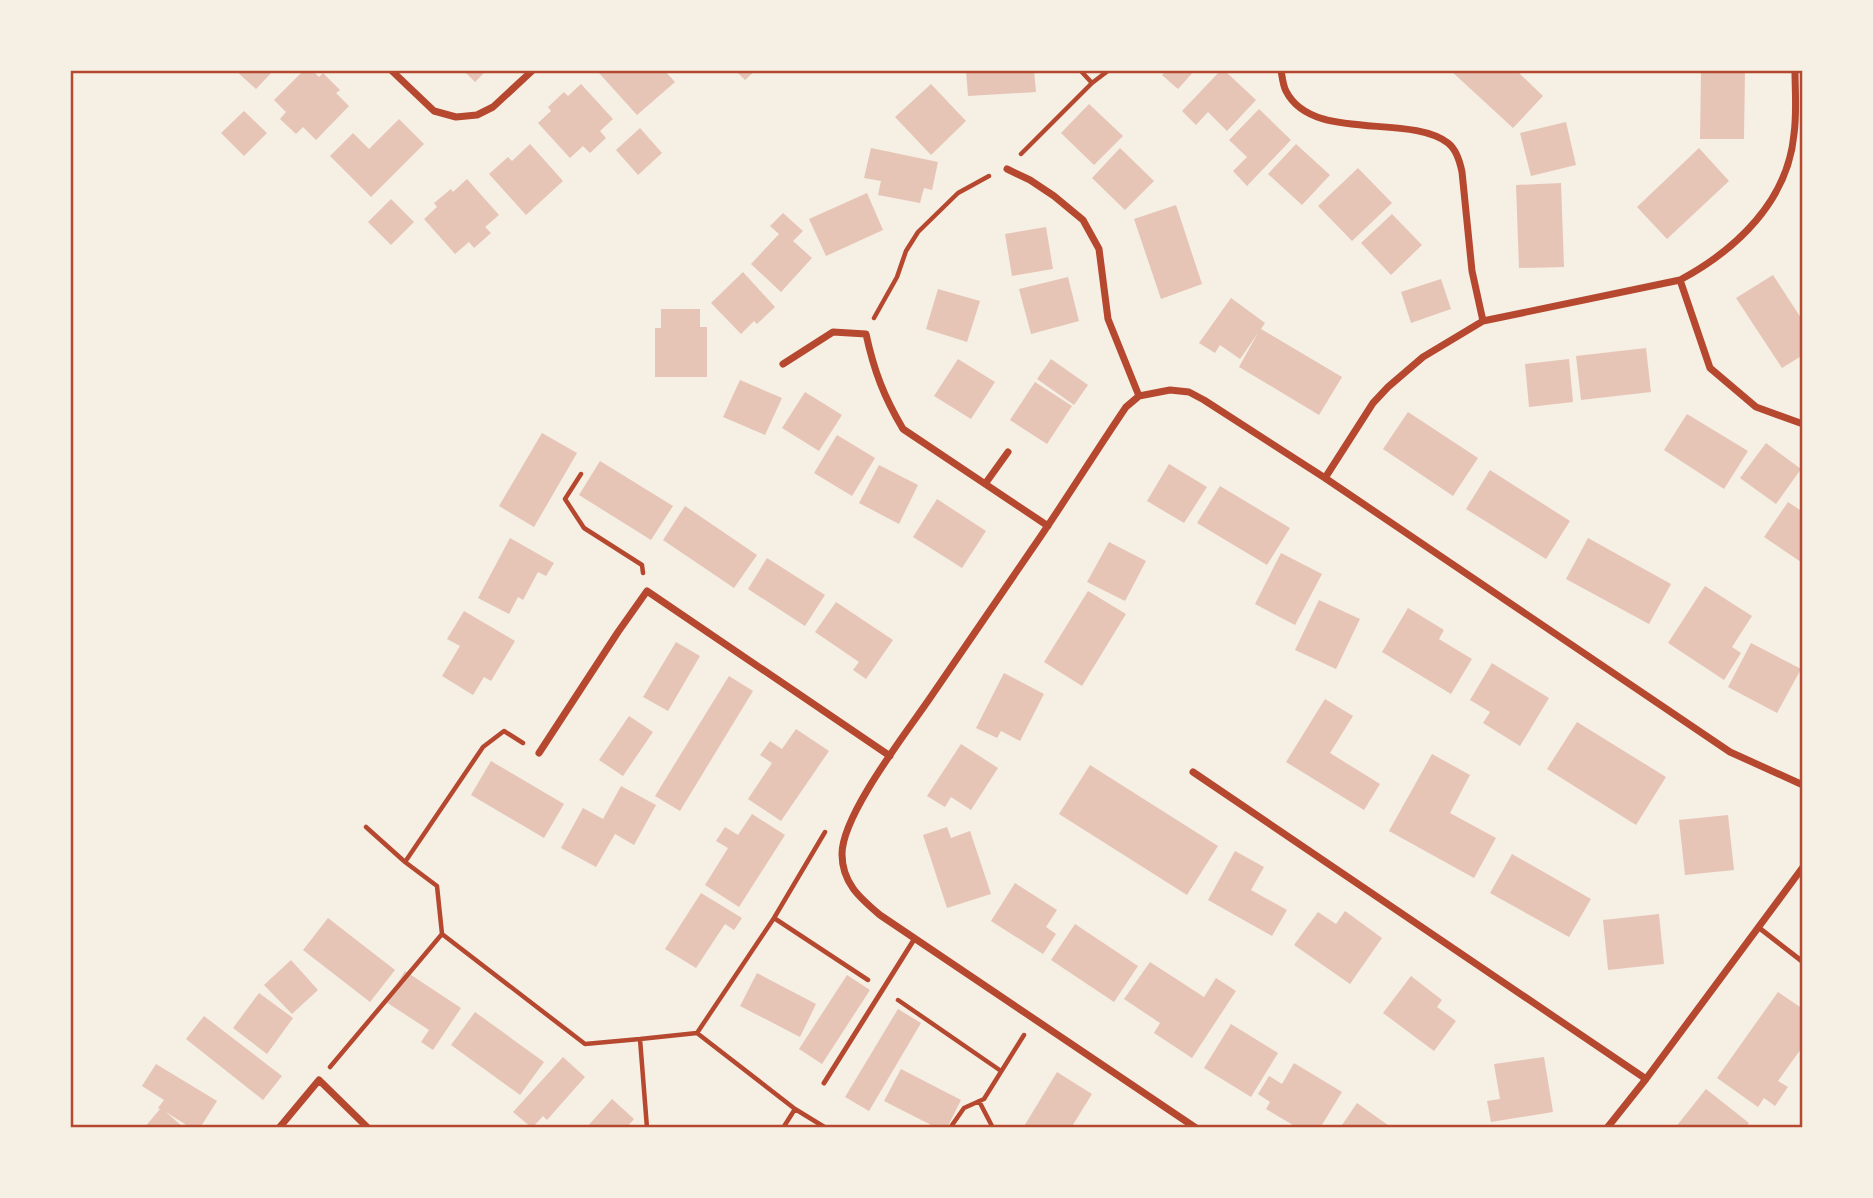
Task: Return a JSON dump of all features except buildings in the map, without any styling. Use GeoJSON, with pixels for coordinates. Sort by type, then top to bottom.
{"type":"FeatureCollection","features":[{"type":"Feature","properties":{"kind":"street"},"geometry":{"type":"LineString","coordinates":[[391,70],[434,111],[456,117],[477,115],[493,107],[533,70]]}},
{"type":"Feature","properties":{"kind":"street"},"geometry":{"type":"LineString","coordinates":[[1281,70],[1285,91],[1298,106],[1314,116],[1339,123],[1416,131],[1449,144],[1459,158],[1462,172],[1472,271],[1483,321]]}},
{"type":"Feature","properties":{"kind":"street"},"geometry":{"type":"LineString","coordinates":[[1325,478],[1373,404],[1388,387],[1423,357],[1483,321],[1680,280],[1706,266],[1737,242],[1768,206],[1787,170],[1794,135],[1795,70]]}},
{"type":"Feature","properties":{"kind":"street"},"geometry":{"type":"LineString","coordinates":[[1007,169],[1054,196],[1083,220],[1099,249],[1108,319],[1139,397]]}},
{"type":"Feature","properties":{"kind":"street"},"geometry":{"type":"LineString","coordinates":[[1680,280],[1710,368],[1756,407],[1803,424]]}},
{"type":"Feature","properties":{"kind":"street"},"geometry":{"type":"LineString","coordinates":[[783,364],[833,332],[866,334],[873,367],[902,429],[1048,526]]}},
{"type":"Feature","properties":{"kind":"street"},"geometry":{"type":"LineString","coordinates":[[1196,1128],[880,915],[849,885],[842,854],[845,833],[890,756],[1126,407],[1139,397],[1170,390],[1189,392],[1325,478],[1730,752],[1803,785]]}},
{"type":"Feature","properties":{"kind":"street"},"geometry":{"type":"LineString","coordinates":[[985,484],[1008,452]]}},
{"type":"Feature","properties":{"kind":"street"},"geometry":{"type":"LineString","coordinates":[[538,754],[647,591],[890,756]]}},
{"type":"Feature","properties":{"kind":"street"},"geometry":{"type":"LineString","coordinates":[[1193,772],[1646,1079]]}},
{"type":"Feature","properties":{"kind":"street"},"geometry":{"type":"LineString","coordinates":[[1607,1128],[1803,867]]}},
{"type":"Feature","properties":{"kind":"street"},"geometry":{"type":"LineString","coordinates":[[279,1128],[319,1080],[368,1128]]}},
{"type":"Feature","properties":{"kind":"lane"},"geometry":{"type":"LineString","coordinates":[[1758,927],[1803,962]]}},
{"type":"Feature","properties":{"kind":"lane"},"geometry":{"type":"LineString","coordinates":[[824,1083],[915,939]]}},
{"type":"Feature","properties":{"kind":"path"},"geometry":{"type":"LineString","coordinates":[[1080,70],[1092,83]]}},
{"type":"Feature","properties":{"kind":"path"},"geometry":{"type":"LineString","coordinates":[[866,334],[918,232],[958,193],[979,180],[1007,169],[1092,83],[1109,70]]}},
{"type":"Feature","properties":{"kind":"path"},"geometry":{"type":"LineString","coordinates":[[581,474],[565,499],[584,528],[642,565],[647,591]]}},
{"type":"Feature","properties":{"kind":"path"},"geometry":{"type":"LineString","coordinates":[[405,862],[483,747],[504,731],[538,754]]}},
{"type":"Feature","properties":{"kind":"path"},"geometry":{"type":"LineString","coordinates":[[319,1080],[442,934],[437,886],[366,827]]}},
{"type":"Feature","properties":{"kind":"path"},"geometry":{"type":"LineString","coordinates":[[697,1033],[774,919],[825,831],[845,833]]}},
{"type":"Feature","properties":{"kind":"path"},"geometry":{"type":"LineString","coordinates":[[442,934],[585,1044],[697,1033],[795,1109],[826,1128]]}},
{"type":"Feature","properties":{"kind":"path"},"geometry":{"type":"LineString","coordinates":[[950,1128],[964,1108],[984,1099],[1034,1019]]}},
{"type":"Feature","properties":{"kind":"path"},"geometry":{"type":"LineString","coordinates":[[640,1039],[647,1128]]}},
{"type":"Feature","properties":{"kind":"path"},"geometry":{"type":"LineString","coordinates":[[979,1101],[993,1128]]}},
{"type":"Feature","properties":{"kind":"path"},"geometry":{"type":"LineString","coordinates":[[783,1128],[795,1109]]}}]}
